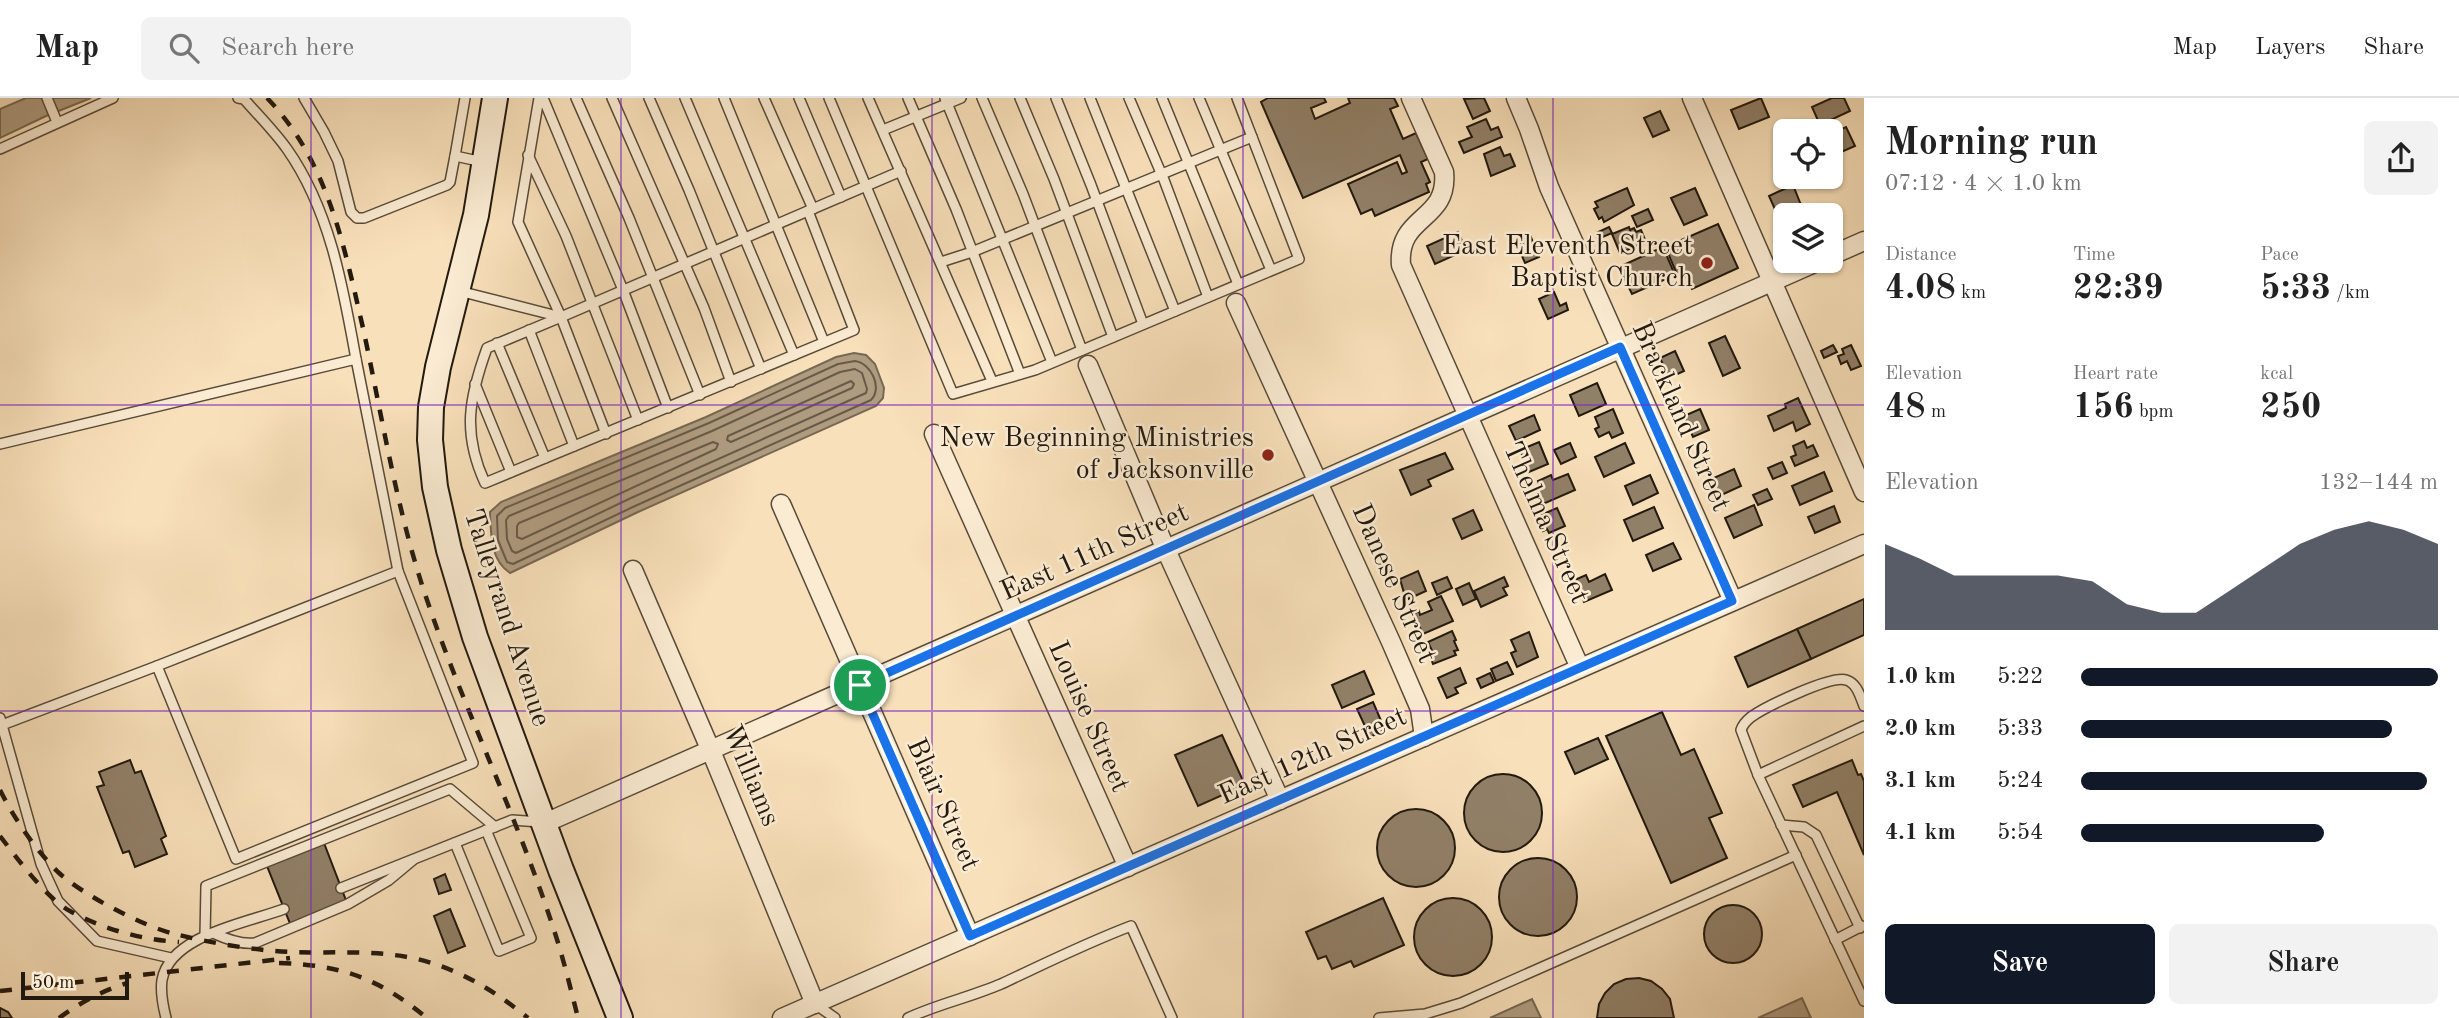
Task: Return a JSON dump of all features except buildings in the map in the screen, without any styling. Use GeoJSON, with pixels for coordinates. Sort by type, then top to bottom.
{"type":"FeatureCollection","features":[{"type":"Feature","properties":{"kind":"street","name":"Talleyrand Avenue"},"geometry":{"type":"LineString","coordinates":[[495,98],[476,215],[431,407],[430,440],[435,487],[449,550],[475,637],[561,870],[620,1018]]}},
{"type":"Feature","properties":{"kind":"street","name":"Thelma Street"},"geometry":{"type":"LineString","coordinates":[[1411,98],[1444,172],[1444,181],[1438,204],[1405,236],[1400,250],[1401,265],[1580,668]]}},
{"type":"Feature","properties":{"kind":"street","name":"Brackland Street"},"geometry":{"type":"LineString","coordinates":[[1516,98],[1549,187],[1732,601]]}},
{"type":"Feature","properties":{"kind":"street"},"geometry":{"type":"LineString","coordinates":[[1692,98],[1864,492]]}},
{"type":"Feature","properties":{"kind":"street"},"geometry":{"type":"LineString","coordinates":[[1843,250],[1864,241]]}},
{"type":"Feature","properties":{"kind":"street","name":"East 11th Street"},"geometry":{"type":"LineString","coordinates":[[545,823],[1792,273]]}},
{"type":"Feature","properties":{"kind":"street","name":"Danese Street"},"geometry":{"type":"LineString","coordinates":[[1236,303],[1419,709],[1424,737]]}},
{"type":"Feature","properties":{"kind":"street"},"geometry":{"type":"LineString","coordinates":[[1085,357],[1166,550],[1280,800]]}},
{"type":"Feature","properties":{"kind":"street","name":"Louise Street"},"geometry":{"type":"LineString","coordinates":[[934,434],[1128,867]]}},
{"type":"Feature","properties":{"kind":"street","name":"Blair Street"},"geometry":{"type":"LineString","coordinates":[[781,504],[970,936]]}},
{"type":"Feature","properties":{"kind":"street","name":"East 12th Street"},"geometry":{"type":"LineString","coordinates":[[782,1018],[1864,544]]}},
{"type":"Feature","properties":{"kind":"street","name":"Williams"},"geometry":{"type":"LineString","coordinates":[[633,570],[815,1004]]}},
{"type":"Feature","properties":{"kind":"lane"},"geometry":{"type":"LineString","coordinates":[[47,98],[55,117]]}},
{"type":"Feature","properties":{"kind":"lane"},"geometry":{"type":"LineString","coordinates":[[0,149],[55,117],[113,98]]}},
{"type":"Feature","properties":{"kind":"lane"},"geometry":{"type":"LineString","coordinates":[[157,666],[236,859],[472,763],[398,570],[345,298],[323,216],[287,149],[244,99],[238,98]]}},
{"type":"Feature","properties":{"kind":"lane"},"geometry":{"type":"LineString","coordinates":[[304,98],[338,161],[351,212],[357,218],[364,218],[450,182],[465,98]]}},
{"type":"Feature","properties":{"kind":"lane"},"geometry":{"type":"LineString","coordinates":[[541,98],[528,155],[518,222],[561,317],[606,434]]}},
{"type":"Feature","properties":{"kind":"lane"},"geometry":{"type":"LineString","coordinates":[[541,98],[623,290],[668,408]]}},
{"type":"Feature","properties":{"kind":"lane"},"geometry":{"type":"LineString","coordinates":[[576,98],[700,395]]}},
{"type":"Feature","properties":{"kind":"lane"},"geometry":{"type":"LineString","coordinates":[[612,98],[685,263],[731,382]]}},
{"type":"Feature","properties":{"kind":"lane"},"geometry":{"type":"LineString","coordinates":[[649,98],[761,369]]}},
{"type":"Feature","properties":{"kind":"lane"},"geometry":{"type":"LineString","coordinates":[[685,98],[794,355]]}},
{"type":"Feature","properties":{"kind":"lane"},"geometry":{"type":"LineString","coordinates":[[724,98],[824,342]]}},
{"type":"Feature","properties":{"kind":"lane"},"geometry":{"type":"LineString","coordinates":[[764,98],[811,210],[854,330],[485,483],[476,463],[470,432],[475,382],[487,348],[713,251],[746,238],[777,224],[811,210],[841,197],[866,187],[901,171]]}},
{"type":"Feature","properties":{"kind":"lane"},"geometry":{"type":"LineString","coordinates":[[799,98],[841,197]]}},
{"type":"Feature","properties":{"kind":"lane"},"geometry":{"type":"LineString","coordinates":[[829,98],[953,394],[1052,362],[1085,357],[1113,337],[1299,259],[1237,98]]}},
{"type":"Feature","properties":{"kind":"lane"},"geometry":{"type":"LineString","coordinates":[[868,98],[992,382]]}},
{"type":"Feature","properties":{"kind":"lane"},"geometry":{"type":"LineString","coordinates":[[908,98],[1020,374]]}},
{"type":"Feature","properties":{"kind":"lane"},"geometry":{"type":"LineString","coordinates":[[883,130],[946,101],[961,98]]}},
{"type":"Feature","properties":{"kind":"lane"},"geometry":{"type":"LineString","coordinates":[[982,98],[1085,357]]}},
{"type":"Feature","properties":{"kind":"lane"},"geometry":{"type":"LineString","coordinates":[[1020,98],[1113,337]]}},
{"type":"Feature","properties":{"kind":"lane"},"geometry":{"type":"LineString","coordinates":[[1056,98],[1143,324]]}},
{"type":"Feature","properties":{"kind":"lane"},"geometry":{"type":"LineString","coordinates":[[1090,98],[1175,311]]}},
{"type":"Feature","properties":{"kind":"lane"},"geometry":{"type":"LineString","coordinates":[[1129,98],[1162,174],[1208,297]]}},
{"type":"Feature","properties":{"kind":"lane"},"geometry":{"type":"LineString","coordinates":[[1162,98],[1238,284]]}},
{"type":"Feature","properties":{"kind":"lane"},"geometry":{"type":"LineString","coordinates":[[1199,98],[1271,270]]}},
{"type":"Feature","properties":{"kind":"lane"},"geometry":{"type":"LineString","coordinates":[[946,101],[1052,362]]}},
{"type":"Feature","properties":{"kind":"lane"},"geometry":{"type":"LineString","coordinates":[[941,262],[972,252],[1034,224],[1067,213],[1252,136]]}},
{"type":"Feature","properties":{"kind":"lane"},"geometry":{"type":"LineString","coordinates":[[528,155],[566,236],[638,420]]}},
{"type":"Feature","properties":{"kind":"lane"},"geometry":{"type":"LineString","coordinates":[[455,156],[485,162]]}},
{"type":"Feature","properties":{"kind":"lane"},"geometry":{"type":"LineString","coordinates":[[457,291],[561,317]]}},
{"type":"Feature","properties":{"kind":"lane"},"geometry":{"type":"LineString","coordinates":[[529,330],[574,446]]}},
{"type":"Feature","properties":{"kind":"lane"},"geometry":{"type":"LineString","coordinates":[[497,343],[545,458]]}},
{"type":"Feature","properties":{"kind":"lane"},"geometry":{"type":"LineString","coordinates":[[0,444],[356,359]]}},
{"type":"Feature","properties":{"kind":"lane"},"geometry":{"type":"LineString","coordinates":[[475,382],[511,472]]}},
{"type":"Feature","properties":{"kind":"lane"},"geometry":{"type":"LineString","coordinates":[[171,958],[97,941],[58,901],[41,864],[1,721],[157,666],[398,570]]}},
{"type":"Feature","properties":{"kind":"lane"},"geometry":{"type":"LineString","coordinates":[[1864,706],[1855,685],[1842,679],[1822,682],[1754,715],[1744,723],[1741,730],[1758,775],[1864,1001]]}},
{"type":"Feature","properties":{"kind":"lane"},"geometry":{"type":"LineString","coordinates":[[1758,775],[1864,726]]}},
{"type":"Feature","properties":{"kind":"lane"},"geometry":{"type":"LineString","coordinates":[[209,935],[206,886],[450,789],[490,828],[531,938],[499,951],[456,843]]}},
{"type":"Feature","properties":{"kind":"lane"},"geometry":{"type":"LineString","coordinates":[[341,888],[512,820],[545,823]]}},
{"type":"Feature","properties":{"kind":"lane"},"geometry":{"type":"LineString","coordinates":[[1782,825],[1804,827],[1816,835],[1862,927],[1835,940]]}},
{"type":"Feature","properties":{"kind":"lane"},"geometry":{"type":"LineString","coordinates":[[1379,1018],[1424,1014],[1461,1003],[1796,855]]}},
{"type":"Feature","properties":{"kind":"lane"},"geometry":{"type":"LineString","coordinates":[[209,935],[255,943],[348,904],[389,880],[413,860]]}},
{"type":"Feature","properties":{"kind":"lane"},"geometry":{"type":"LineString","coordinates":[[166,1018],[161,999],[162,979],[171,958],[197,939],[284,909]]}},
{"type":"Feature","properties":{"kind":"lane"},"geometry":{"type":"LineString","coordinates":[[908,1018],[938,1004],[997,985],[1098,938],[1131,926],[1172,1018]]}},
{"type":"Feature","properties":{"kind":"lane"},"geometry":{"type":"LineString","coordinates":[[815,1004],[835,1018]]}},
{"type":"Feature","properties":{"kind":"water"},"geometry":{"type":"Polygon","coordinates":[[[26,98],[91,98],[0,138],[0,109],[26,98]]]}},
{"type":"Feature","properties":{"kind":"water"},"geometry":{"type":"Polygon","coordinates":[[[854,353],[866,355],[875,364],[884,388],[883,398],[876,406],[638,512],[510,573],[503,568],[493,546],[490,512],[501,502],[706,417],[836,357],[854,353]]]}},
{"type":"Feature","properties":{"kind":"water"},"geometry":{"type":"Polygon","coordinates":[[[1802,998],[1811,1018],[1758,1018],[1802,998]]]}},
{"type":"Feature","properties":{"kind":"water"},"geometry":{"type":"Polygon","coordinates":[[[1532,999],[1541,1018],[1490,1018],[1532,999]]]}},
{"type":"Feature","properties":{"kind":"railway"},"geometry":{"type":"LineString","coordinates":[[267,98],[305,149],[331,206],[356,297],[397,494],[414,559],[454,674],[536,879],[559,945],[578,1018]]}},
{"type":"Feature","properties":{"kind":"railway"},"geometry":{"type":"LineString","coordinates":[[0,790],[26,834],[58,872],[68,881],[130,917],[187,937],[249,948],[381,954],[417,959],[476,982],[528,1018]]}},
{"type":"Feature","properties":{"kind":"railway"},"geometry":{"type":"LineString","coordinates":[[0,836],[42,887],[70,911],[123,932],[179,942]]}},
{"type":"Feature","properties":{"kind":"railway"},"geometry":{"type":"LineString","coordinates":[[0,991],[290,958]]}},
{"type":"Feature","properties":{"kind":"railway"},"geometry":{"type":"LineString","coordinates":[[279,963],[322,967],[358,976],[392,993],[427,1018]]}},
{"type":"Feature","properties":{"kind":"railway"},"geometry":{"type":"LineString","coordinates":[[59,1018],[92,997],[128,983]]}},
{"type":"Feature","properties":{"kind":"place","name":"East Eleventh Street Baptist Church"},"geometry":{"type":"Point","coordinates":[1707,263]}},
{"type":"Feature","properties":{"kind":"place","name":"New Beginning Ministries of Jacksonville"},"geometry":{"type":"Point","coordinates":[1268,455]}},
{"type":"Feature","properties":{"kind":"route"},"geometry":{"type":"LineString","coordinates":[[1620,347],[1732,601],[970,936],[860,685],[1318,484],[1620,347]]}}]}
